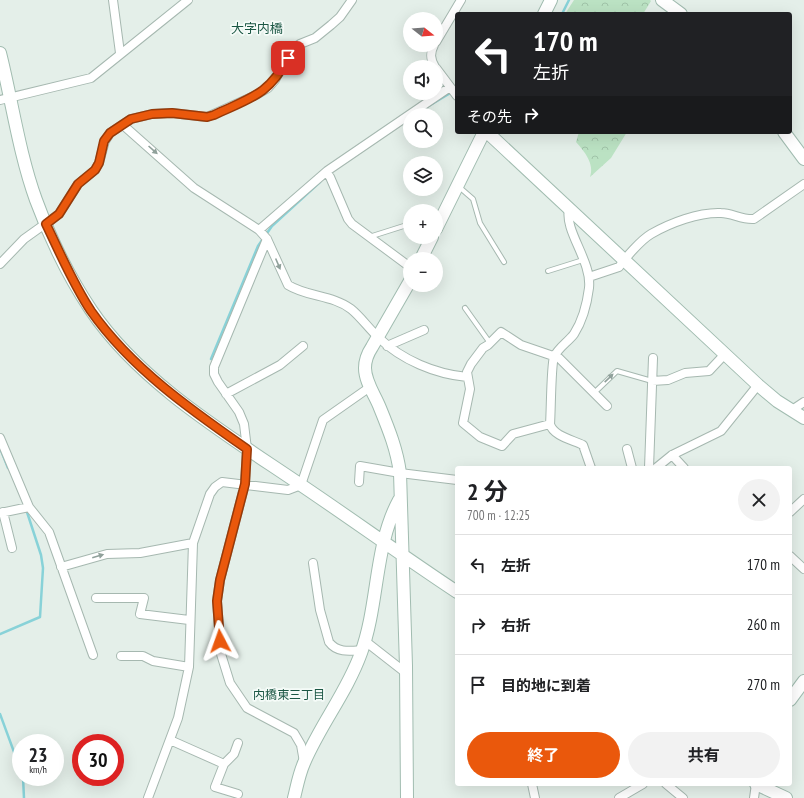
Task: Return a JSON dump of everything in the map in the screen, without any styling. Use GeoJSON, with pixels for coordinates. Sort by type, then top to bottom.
{"type":"FeatureCollection","features":[{"type":"Feature","properties":{"kind":"street"},"geometry":{"type":"LineString","coordinates":[[113,0],[120,53]]}},
{"type":"Feature","properties":{"kind":"street"},"geometry":{"type":"LineString","coordinates":[[5,99],[91,78],[120,53],[188,0]]}},
{"type":"Feature","properties":{"kind":"street"},"geometry":{"type":"LineString","coordinates":[[0,264],[24,239],[59,214],[78,184],[95,170],[99,163],[104,141],[110,133],[131,119],[152,114],[172,113],[207,117],[256,95],[268,88],[275,80],[291,50],[300,44],[315,38],[331,26],[340,17],[352,0]]}},
{"type":"Feature","properties":{"kind":"street"},"geometry":{"type":"LineString","coordinates":[[443,30],[461,0]]}},
{"type":"Feature","properties":{"kind":"street"},"geometry":{"type":"LineString","coordinates":[[545,12],[551,0]]}},
{"type":"Feature","properties":{"kind":"street"},"geometry":{"type":"LineString","coordinates":[[662,0],[678,12]]}},
{"type":"Feature","properties":{"kind":"street"},"geometry":{"type":"LineString","coordinates":[[0,53],[5,99],[28,174],[46,224],[65,264],[91,310],[126,352],[191,410],[455,591]]}},
{"type":"Feature","properties":{"kind":"street"},"geometry":{"type":"LineString","coordinates":[[443,78],[455,93]]}},
{"type":"Feature","properties":{"kind":"street"},"geometry":{"type":"LineString","coordinates":[[259,230],[326,172],[450,87]]}},
{"type":"Feature","properties":{"kind":"street"},"geometry":{"type":"LineString","coordinates":[[123,125],[194,188],[259,230],[267,239],[288,285],[294,289],[329,299],[350,309],[387,346],[423,367],[467,377]]}},
{"type":"Feature","properties":{"kind":"street"},"geometry":{"type":"LineString","coordinates":[[443,210],[458,186],[485,134]]}},
{"type":"Feature","properties":{"kind":"street"},"geometry":{"type":"LineString","coordinates":[[488,134],[724,355],[758,385],[804,418]]}},
{"type":"Feature","properties":{"kind":"street"},"geometry":{"type":"LineString","coordinates":[[785,134],[804,159]]}},
{"type":"Feature","properties":{"kind":"street"},"geometry":{"type":"LineString","coordinates":[[326,172],[348,219],[352,224],[403,262]]}},
{"type":"Feature","properties":{"kind":"street"},"geometry":{"type":"LineString","coordinates":[[589,277],[620,267],[624,260],[650,234],[680,221],[717,213],[723,213],[748,220],[754,219],[804,184]]}},
{"type":"Feature","properties":{"kind":"street"},"geometry":{"type":"LineString","coordinates":[[569,210],[568,217],[584,260],[589,277],[589,287],[584,313],[574,333],[554,357],[550,424],[551,429],[558,434],[583,445],[590,466]]}},
{"type":"Feature","properties":{"kind":"street"},"geometry":{"type":"LineString","coordinates":[[267,239],[214,367],[216,378],[239,412],[244,424],[247,449],[245,484],[220,580],[217,601],[221,654],[230,683],[247,708],[294,733],[301,745],[304,763]]}},
{"type":"Feature","properties":{"kind":"street"},"geometry":{"type":"LineString","coordinates":[[404,292],[367,356],[365,367],[370,387],[391,434],[398,457],[400,474],[406,673],[407,798]]}},
{"type":"Feature","properties":{"kind":"street"},"geometry":{"type":"LineString","coordinates":[[387,346],[424,330]]}},
{"type":"Feature","properties":{"kind":"street"},"geometry":{"type":"LineString","coordinates":[[550,424],[513,434],[502,446],[480,437],[463,423],[470,389],[467,377],[471,364],[482,348],[502,332],[521,345],[560,358],[607,406]]}},
{"type":"Feature","properties":{"kind":"street"},"geometry":{"type":"LineString","coordinates":[[226,394],[280,364],[303,346]]}},
{"type":"Feature","properties":{"kind":"street"},"geometry":{"type":"LineString","coordinates":[[652,381],[668,380],[685,373],[709,370],[724,355]]}},
{"type":"Feature","properties":{"kind":"street"},"geometry":{"type":"LineString","coordinates":[[649,466],[653,358]]}},
{"type":"Feature","properties":{"kind":"street"},"geometry":{"type":"LineString","coordinates":[[658,466],[672,455],[720,431],[758,385]]}},
{"type":"Feature","properties":{"kind":"street"},"geometry":{"type":"LineString","coordinates":[[301,485],[322,420],[370,387]]}},
{"type":"Feature","properties":{"kind":"street"},"geometry":{"type":"LineString","coordinates":[[792,410],[804,402]]}},
{"type":"Feature","properties":{"kind":"street"},"geometry":{"type":"LineString","coordinates":[[0,438],[29,507],[49,532],[93,655]]}},
{"type":"Feature","properties":{"kind":"street"},"geometry":{"type":"LineString","coordinates":[[627,449],[631,466]]}},
{"type":"Feature","properties":{"kind":"street"},"geometry":{"type":"LineString","coordinates":[[672,455],[682,466]]}},
{"type":"Feature","properties":{"kind":"street"},"geometry":{"type":"LineString","coordinates":[[359,482],[360,466],[400,474],[455,480]]}},
{"type":"Feature","properties":{"kind":"street"},"geometry":{"type":"LineString","coordinates":[[148,798],[180,709],[189,667],[193,543],[215,487],[222,482],[288,490],[301,485]]}},
{"type":"Feature","properties":{"kind":"street"},"geometry":{"type":"LineString","coordinates":[[294,798],[304,763],[346,687],[364,646],[384,543],[393,510],[400,498]]}},
{"type":"Feature","properties":{"kind":"street"},"geometry":{"type":"LineString","coordinates":[[792,510],[804,499]]}},
{"type":"Feature","properties":{"kind":"street"},"geometry":{"type":"LineString","coordinates":[[12,548],[1,512],[29,507]]}},
{"type":"Feature","properties":{"kind":"street"},"geometry":{"type":"LineString","coordinates":[[61,567],[107,554],[140,552],[193,543]]}},
{"type":"Feature","properties":{"kind":"street"},"geometry":{"type":"LineString","coordinates":[[792,561],[804,569]]}},
{"type":"Feature","properties":{"kind":"street"},"geometry":{"type":"LineString","coordinates":[[313,563],[320,610],[329,642],[332,646],[340,651],[364,646],[406,673]]}},
{"type":"Feature","properties":{"kind":"street"},"geometry":{"type":"LineString","coordinates":[[96,598],[144,598],[140,614],[190,620]]}},
{"type":"Feature","properties":{"kind":"street"},"geometry":{"type":"LineString","coordinates":[[121,656],[143,656],[153,662],[189,667]]}},
{"type":"Feature","properties":{"kind":"street"},"geometry":{"type":"LineString","coordinates":[[792,697],[804,681]]}},
{"type":"Feature","properties":{"kind":"street"},"geometry":{"type":"LineString","coordinates":[[170,740],[224,764]]}},
{"type":"Feature","properties":{"kind":"street"},"geometry":{"type":"LineString","coordinates":[[238,743],[234,754],[224,764],[215,787],[238,794]]}},
{"type":"Feature","properties":{"kind":"street"},"geometry":{"type":"LineString","coordinates":[[533,786],[536,798]]}},
{"type":"Feature","properties":{"kind":"street"},"geometry":{"type":"LineString","coordinates":[[619,798],[640,786]]}},
{"type":"Feature","properties":{"kind":"street"},"geometry":{"type":"LineString","coordinates":[[668,786],[683,798]]}},
{"type":"Feature","properties":{"kind":"street"},"geometry":{"type":"LineString","coordinates":[[754,798],[756,786]]}},
{"type":"Feature","properties":{"kind":"street"},"geometry":{"type":"LineString","coordinates":[[760,786],[784,798]]}},
{"type":"Feature","properties":{"kind":"lane"},"geometry":{"type":"LineString","coordinates":[[458,186],[473,199],[480,223],[504,262]]}},
{"type":"Feature","properties":{"kind":"lane"},"geometry":{"type":"LineString","coordinates":[[369,237],[403,226]]}},
{"type":"Feature","properties":{"kind":"lane"},"geometry":{"type":"LineString","coordinates":[[548,272],[584,260]]}},
{"type":"Feature","properties":{"kind":"lane"},"geometry":{"type":"LineString","coordinates":[[465,308],[490,343]]}},
{"type":"Feature","properties":{"kind":"lane"},"geometry":{"type":"LineString","coordinates":[[594,393],[617,371],[652,381]]}},
{"type":"Feature","properties":{"kind":"green space"},"geometry":{"type":"Polygon","coordinates":[[[574,0],[651,1],[644,12],[566,12],[574,0]]]}},
{"type":"Feature","properties":{"kind":"green space"},"geometry":{"type":"Polygon","coordinates":[[[578,134],[626,134],[611,158],[590,177],[591,167],[588,158],[576,142],[578,134]]]}},
{"type":"Feature","properties":{"kind":"waterway"},"geometry":{"type":"LineString","coordinates":[[563,12],[569,0]]}},
{"type":"Feature","properties":{"kind":"waterway"},"geometry":{"type":"LineString","coordinates":[[427,107],[455,90]]}},
{"type":"Feature","properties":{"kind":"waterway"},"geometry":{"type":"LineString","coordinates":[[211,359],[258,246],[272,226],[320,182]]}},
{"type":"Feature","properties":{"kind":"waterway"},"geometry":{"type":"LineString","coordinates":[[0,448],[8,468]]}},
{"type":"Feature","properties":{"kind":"waterway"},"geometry":{"type":"LineString","coordinates":[[0,634],[40,617],[43,568],[41,555],[26,509]]}},
{"type":"Feature","properties":{"kind":"waterway"},"geometry":{"type":"LineString","coordinates":[[0,714],[12,747]]}},
{"type":"Feature","properties":{"kind":"waterway"},"geometry":{"type":"LineString","coordinates":[[23,786],[24,798]]}},
{"type":"Feature","properties":{"kind":"district","name":"大字内橋"},"geometry":{"type":"Point","coordinates":[257,28]}},
{"type":"Feature","properties":{"kind":"district","name":"内橋東三丁目"},"geometry":{"type":"Point","coordinates":[289,694]}},
{"type":"Feature","properties":{"kind":"route"},"geometry":{"type":"LineString","coordinates":[[220,641],[217,601],[220,580],[245,484],[247,449],[191,410],[126,352],[101,324],[91,310],[65,264],[46,224],[59,214],[78,184],[95,170],[99,163],[104,141],[110,133],[131,119],[152,114],[172,113],[207,117],[214,115],[268,88],[275,80],[288,58]]}}]}
